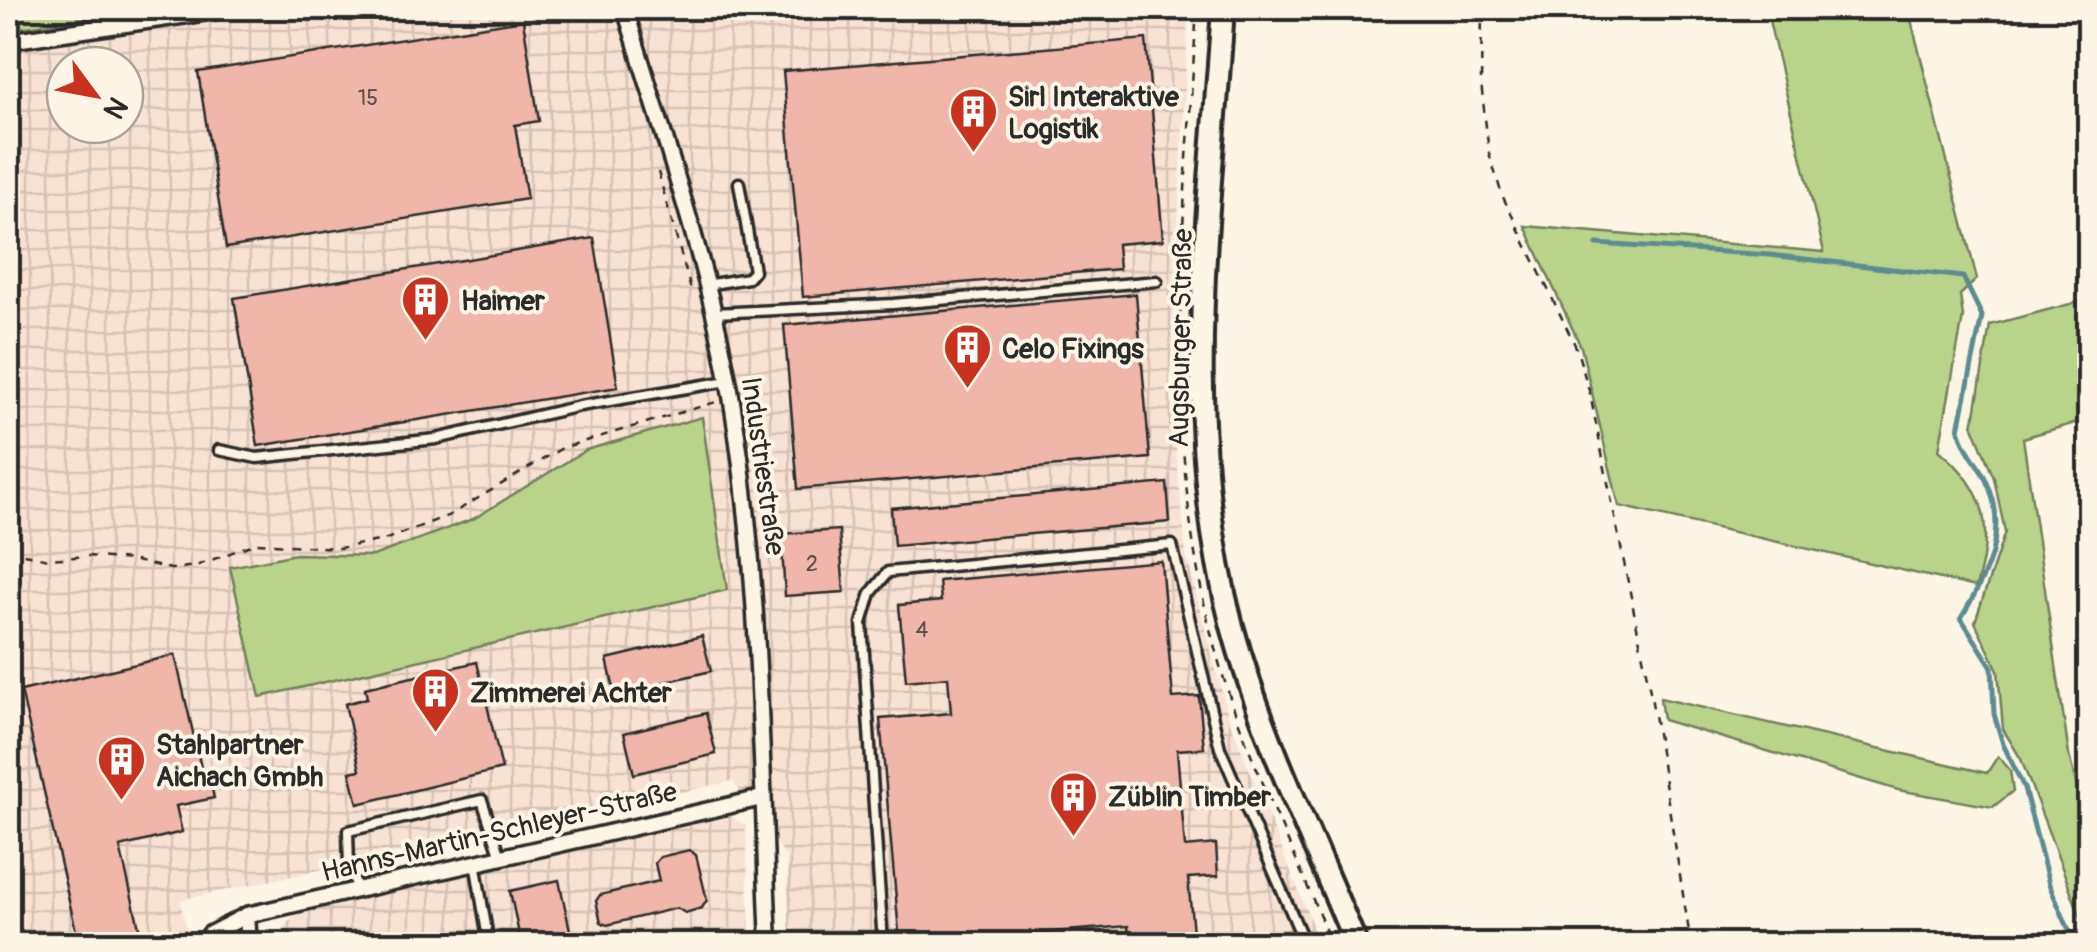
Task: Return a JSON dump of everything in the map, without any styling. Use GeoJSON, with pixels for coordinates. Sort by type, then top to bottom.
{"type":"FeatureCollection","features":[{"type":"Feature","properties":{"kind":"main road","name":"Augsburger Straße"},"geometry":{"type":"LineString","coordinates":[[1223,8],[1201,380],[1216,550],[1232,626],[1263,720],[1356,944]]}},
{"type":"Feature","properties":{"kind":"street"},"geometry":{"type":"LineString","coordinates":[[8,41],[236,8]]}},
{"type":"Feature","properties":{"kind":"street","name":"Industriestraße"},"geometry":{"type":"LineString","coordinates":[[625,8],[714,313],[731,398],[760,649],[769,944]]}},
{"type":"Feature","properties":{"kind":"street","name":"Hanns-Martin-Schleyer-Straße"},"geometry":{"type":"LineString","coordinates":[[210,944],[210,934],[247,915],[762,798]]}},
{"type":"Feature","properties":{"kind":"street"},"geometry":{"type":"LineString","coordinates":[[247,915],[249,944]]}},
{"type":"Feature","properties":{"kind":"lane"},"geometry":{"type":"LineString","coordinates":[[706,285],[748,278],[754,271],[740,183]]}},
{"type":"Feature","properties":{"kind":"lane"},"geometry":{"type":"LineString","coordinates":[[714,313],[892,304],[1157,281]]}},
{"type":"Feature","properties":{"kind":"lane"},"geometry":{"type":"LineString","coordinates":[[219,450],[257,458],[436,439],[580,406],[728,381]]}},
{"type":"Feature","properties":{"kind":"lane"},"geometry":{"type":"LineString","coordinates":[[882,944],[862,623],[871,593],[888,572],[1172,545],[1220,748],[1305,944]]}},
{"type":"Feature","properties":{"kind":"lane"},"geometry":{"type":"LineString","coordinates":[[358,889],[349,868],[348,831],[482,800],[502,856]]}},
{"type":"Feature","properties":{"kind":"lane"},"geometry":{"type":"LineString","coordinates":[[475,862],[489,944]]}},
{"type":"Feature","properties":{"kind":"path"},"geometry":{"type":"LineString","coordinates":[[1482,8],[1482,83],[1490,153],[1508,210],[1576,347],[1590,394],[1651,696],[1691,944]]}},
{"type":"Feature","properties":{"kind":"path"},"geometry":{"type":"LineString","coordinates":[[654,158],[690,289]]}},
{"type":"Feature","properties":{"kind":"path"},"geometry":{"type":"LineString","coordinates":[[8,551],[49,559],[88,556],[131,560],[172,569],[196,566],[256,543],[339,548],[384,540],[450,515],[562,448],[731,398]]}},
{"type":"Feature","properties":{"kind":"shaded area"},"geometry":{"type":"Polygon","coordinates":[[[269,8],[1189,8],[1170,382],[1186,554],[1229,719],[1320,944],[790,944],[787,859],[733,781],[180,900],[190,944],[8,944],[8,48],[269,8]]]}},
{"type":"Feature","properties":{"kind":"shaded area"},"geometry":{"type":"Polygon","coordinates":[[[731,816],[746,826],[750,944],[272,944],[294,915],[731,816]]]}},
{"type":"Feature","properties":{"kind":"green space"},"geometry":{"type":"Polygon","coordinates":[[[8,8],[148,8],[8,30],[8,8]]]}},
{"type":"Feature","properties":{"kind":"green space"},"geometry":{"type":"Polygon","coordinates":[[[1766,8],[1908,8],[1977,279],[1960,295],[1963,317],[1939,450],[1968,480],[1983,512],[1985,547],[1976,587],[1619,506],[1581,347],[1525,226],[1824,252],[1766,8]]]}},
{"type":"Feature","properties":{"kind":"green space"},"geometry":{"type":"Polygon","coordinates":[[[2089,299],[2089,419],[2023,438],[2069,755],[2089,836],[2089,925],[2084,926],[2021,759],[2003,729],[1998,670],[1975,622],[2005,532],[1994,478],[1973,426],[1990,325],[2089,299]]]}},
{"type":"Feature","properties":{"kind":"green space"},"geometry":{"type":"Polygon","coordinates":[[[702,417],[727,590],[260,697],[230,567],[296,554],[373,556],[473,519],[586,450],[702,417]]]}},
{"type":"Feature","properties":{"kind":"green space"},"geometry":{"type":"Polygon","coordinates":[[[1660,698],[1987,773],[1998,756],[2010,770],[2013,791],[1993,807],[1898,790],[1663,720],[1660,698]]]}},
{"type":"Feature","properties":{"kind":"building"},"geometry":{"type":"Polygon","coordinates":[[[523,20],[539,121],[515,125],[527,199],[226,248],[198,72],[523,20]]]}},
{"type":"Feature","properties":{"kind":"building","name":"Sirl Interaktive Logistik"},"geometry":{"type":"Polygon","coordinates":[[[1146,39],[1163,240],[1117,244],[1119,269],[803,297],[783,71],[1146,39]]]}},
{"type":"Feature","properties":{"kind":"building","name":"Haimer"},"geometry":{"type":"Polygon","coordinates":[[[594,238],[618,387],[258,446],[234,298],[594,238]]]}},
{"type":"Feature","properties":{"kind":"building","name":"Celo Fixings"},"geometry":{"type":"Polygon","coordinates":[[[1136,294],[1150,458],[798,489],[784,325],[1136,294]]]}},
{"type":"Feature","properties":{"kind":"building"},"geometry":{"type":"Polygon","coordinates":[[[1167,483],[1170,522],[894,546],[891,508],[1167,483]]]}},
{"type":"Feature","properties":{"kind":"building"},"geometry":{"type":"Polygon","coordinates":[[[839,530],[844,592],[785,596],[781,534],[839,530]]]}},
{"type":"Feature","properties":{"kind":"building","name":"Züblin Timber"},"geometry":{"type":"Polygon","coordinates":[[[1161,561],[1173,698],[1199,696],[1204,748],[1177,750],[1185,847],[1216,844],[1218,876],[1188,878],[1194,944],[1130,944],[1128,926],[900,944],[880,719],[951,713],[948,677],[906,681],[899,605],[941,601],[939,581],[1161,561]]]}},
{"type":"Feature","properties":{"kind":"building"},"geometry":{"type":"Polygon","coordinates":[[[702,636],[711,671],[615,694],[607,659],[702,636]]]}},
{"type":"Feature","properties":{"kind":"building","name":"Stahlpartner Aichach Gmbh"},"geometry":{"type":"Polygon","coordinates":[[[175,655],[203,776],[209,775],[214,798],[176,806],[182,832],[120,847],[143,944],[79,944],[21,691],[175,655]]]}},
{"type":"Feature","properties":{"kind":"building","name":"Zimmerei Achter"},"geometry":{"type":"Polygon","coordinates":[[[477,662],[502,769],[358,804],[350,772],[360,770],[345,704],[367,698],[365,688],[477,662]]]}},
{"type":"Feature","properties":{"kind":"building"},"geometry":{"type":"Polygon","coordinates":[[[706,713],[716,754],[634,774],[624,733],[706,713]]]}},
{"type":"Feature","properties":{"kind":"building"},"geometry":{"type":"Polygon","coordinates":[[[689,850],[696,855],[707,900],[702,908],[685,913],[677,908],[607,925],[601,922],[596,901],[600,895],[659,881],[655,863],[660,857],[689,850]]]}},
{"type":"Feature","properties":{"kind":"building"},"geometry":{"type":"Polygon","coordinates":[[[559,880],[573,944],[521,944],[510,891],[559,880]]]}},
{"type":"Feature","properties":{"kind":"waterway"},"geometry":{"type":"LineString","coordinates":[[1597,244],[1770,255],[1963,277],[1982,316],[1959,429],[1992,497],[1996,533],[1987,568],[1961,618],[1992,667],[1994,714],[2024,788],[2049,884],[2075,944]]}},
{"type":"Feature","properties":{"kind":"place","name":"Sirl Interaktive Logistik"},"geometry":{"type":"Point","coordinates":[973,154]}},
{"type":"Feature","properties":{"kind":"place","name":"Haimer"},"geometry":{"type":"Point","coordinates":[426,342]}},
{"type":"Feature","properties":{"kind":"place","name":"Celo Fixings"},"geometry":{"type":"Point","coordinates":[967,390]}},
{"type":"Feature","properties":{"kind":"place","name":"Zimmerei Achter"},"geometry":{"type":"Point","coordinates":[435,734]}},
{"type":"Feature","properties":{"kind":"place","name":"Stahlpartner Aichach Gmbh"},"geometry":{"type":"Point","coordinates":[121,802]}},
{"type":"Feature","properties":{"kind":"place","name":"Züblin Timber"},"geometry":{"type":"Point","coordinates":[1073,838]}}]}
